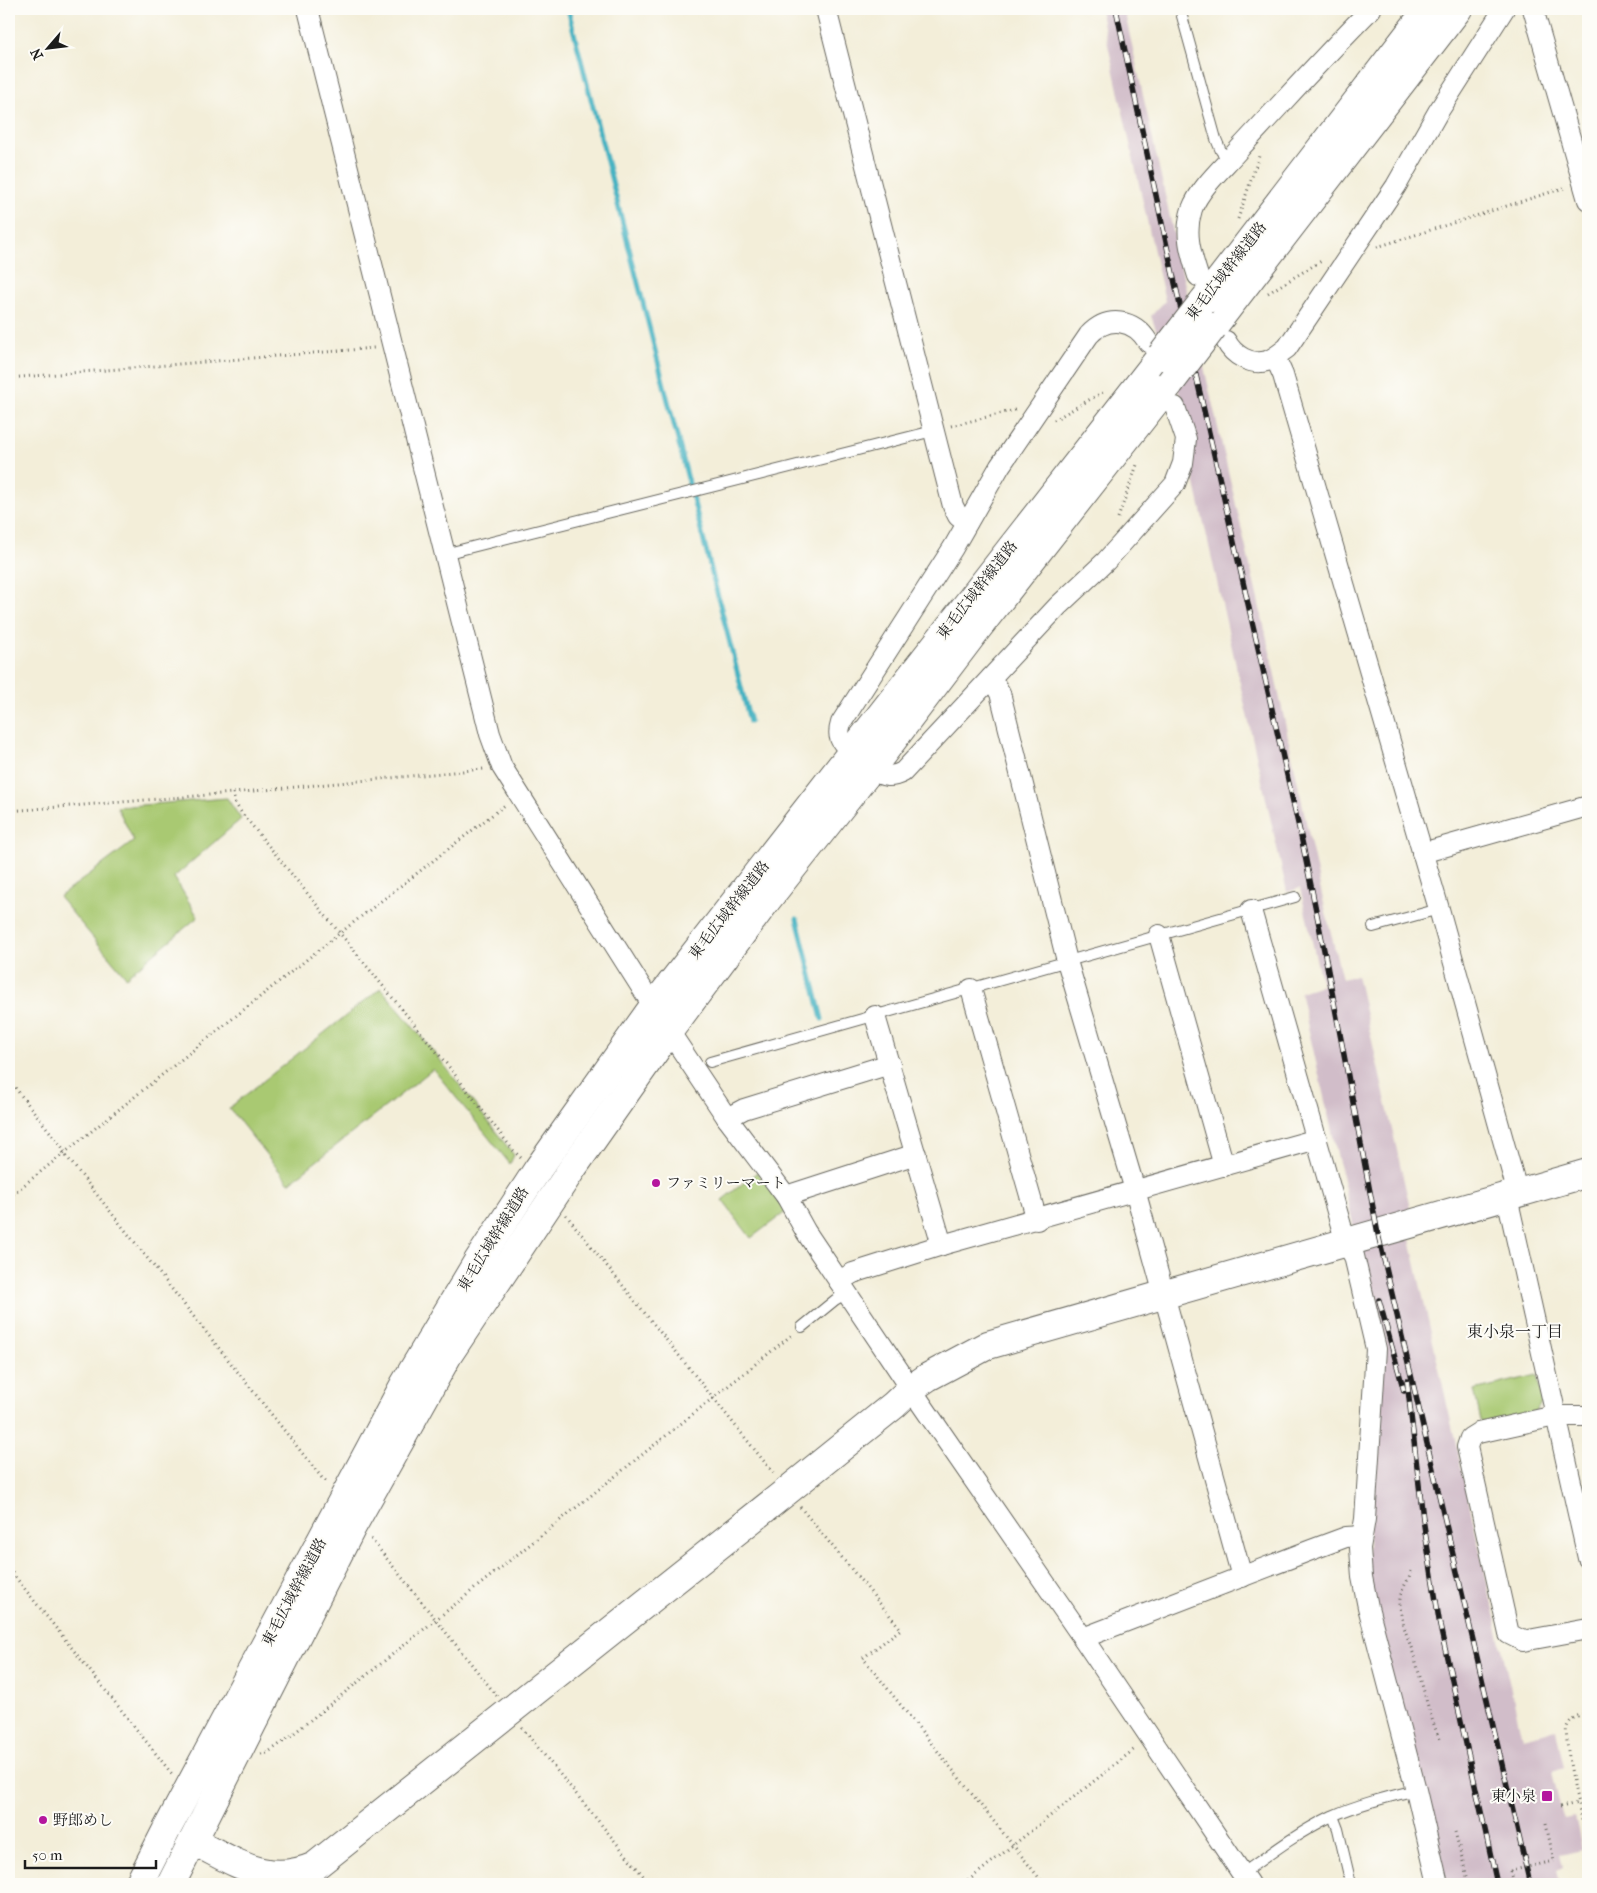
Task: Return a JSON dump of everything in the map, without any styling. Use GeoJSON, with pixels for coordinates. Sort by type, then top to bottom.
{"type":"FeatureCollection","features":[{"type":"Feature","properties":{"kind":"main road","name":"東毛広域幹線道路"},"geometry":{"type":"LineString","coordinates":[[139,1884],[404,1385],[478,1261],[538,1169],[653,1006],[861,761],[977,629],[1173,395],[1214,324],[1428,9]]}},
{"type":"Feature","properties":{"kind":"main road","name":"東毛広域幹線道路"},"geometry":{"type":"LineString","coordinates":[[171,1884],[352,1527],[448,1355],[564,1181],[669,1032],[767,900],[974,594],[1097,438],[1154,349],[1214,324],[1458,9]]}},
{"type":"Feature","properties":{"kind":"main road"},"geometry":{"type":"LineString","coordinates":[[193,1841],[252,1870],[275,1875],[283,1880],[295,1873],[315,1866],[787,1491],[912,1388],[928,1377],[988,1345],[1588,1173]]}},
{"type":"Feature","properties":{"kind":"street"},"geometry":{"type":"LineString","coordinates":[[308,9],[490,734],[502,768],[669,1032],[727,1118],[786,1196],[806,1232],[922,1405],[1083,1638],[1245,1879]]}},
{"type":"Feature","properties":{"kind":"street"},"geometry":{"type":"LineString","coordinates":[[826,9],[953,506],[958,516],[967,524]]}},
{"type":"Feature","properties":{"kind":"street"},"geometry":{"type":"LineString","coordinates":[[1198,276],[1188,243],[1191,212],[1201,193],[1371,9]]}},
{"type":"Feature","properties":{"kind":"street"},"geometry":{"type":"LineString","coordinates":[[1214,324],[1235,353],[1253,362],[1264,362],[1287,348],[1396,186],[1438,112],[1504,9]]}},
{"type":"Feature","properties":{"kind":"street"},"geometry":{"type":"LineString","coordinates":[[1533,9],[1586,191]]}},
{"type":"Feature","properties":{"kind":"street"},"geometry":{"type":"LineString","coordinates":[[1154,349],[1142,332],[1137,328],[1122,323],[1107,324],[1093,330],[1044,415],[1000,466],[967,524],[841,723],[839,736],[842,742],[861,761],[884,776],[890,777],[903,772],[1058,606],[1106,562],[1175,484],[1183,463],[1186,439],[1173,395]]}},
{"type":"Feature","properties":{"kind":"street"},"geometry":{"type":"LineString","coordinates":[[1275,357],[1283,375],[1439,909],[1512,1195],[1556,1416],[1588,1558]]}},
{"type":"Feature","properties":{"kind":"street"},"geometry":{"type":"LineString","coordinates":[[991,678],[1000,693],[1067,961],[1135,1190],[1242,1577]]}},
{"type":"Feature","properties":{"kind":"street"},"geometry":{"type":"LineString","coordinates":[[1422,853],[1588,806]]}},
{"type":"Feature","properties":{"kind":"street"},"geometry":{"type":"LineString","coordinates":[[1251,910],[1346,1243],[1354,1256],[1376,1349],[1365,1519],[1360,1559],[1366,1596],[1438,1884]]}},
{"type":"Feature","properties":{"kind":"street"},"geometry":{"type":"LineString","coordinates":[[1159,935],[1224,1166]]}},
{"type":"Feature","properties":{"kind":"street"},"geometry":{"type":"LineString","coordinates":[[971,989],[1037,1220]]}},
{"type":"Feature","properties":{"kind":"street"},"geometry":{"type":"LineString","coordinates":[[875,1016],[942,1245]]}},
{"type":"Feature","properties":{"kind":"street"},"geometry":{"type":"LineString","coordinates":[[727,1118],[744,1109],[890,1064]]}},
{"type":"Feature","properties":{"kind":"street"},"geometry":{"type":"LineString","coordinates":[[843,1287],[853,1273],[942,1245],[1037,1220],[1135,1190],[1317,1140]]}},
{"type":"Feature","properties":{"kind":"street"},"geometry":{"type":"LineString","coordinates":[[786,1196],[916,1154]]}},
{"type":"Feature","properties":{"kind":"street"},"geometry":{"type":"LineString","coordinates":[[1588,1416],[1556,1416],[1478,1433],[1470,1438],[1467,1447],[1509,1634],[1523,1641],[1588,1629]]}},
{"type":"Feature","properties":{"kind":"street"},"geometry":{"type":"LineString","coordinates":[[1083,1638],[1346,1537],[1362,1536]]}},
{"type":"Feature","properties":{"kind":"lane"},"geometry":{"type":"LineString","coordinates":[[1180,9],[1216,140],[1221,151],[1229,161]]}},
{"type":"Feature","properties":{"kind":"lane"},"geometry":{"type":"LineString","coordinates":[[444,554],[933,432]]}},
{"type":"Feature","properties":{"kind":"lane"},"geometry":{"type":"LineString","coordinates":[[710,1062],[1295,897]]}},
{"type":"Feature","properties":{"kind":"lane"},"geometry":{"type":"LineString","coordinates":[[1373,927],[1439,909]]}},
{"type":"Feature","properties":{"kind":"lane"},"geometry":{"type":"LineString","coordinates":[[802,1327],[835,1300],[843,1287]]}},
{"type":"Feature","properties":{"kind":"lane"},"geometry":{"type":"LineString","coordinates":[[1245,1879],[1287,1841],[1333,1816],[1372,1801],[1416,1790]]}},
{"type":"Feature","properties":{"kind":"lane"},"geometry":{"type":"LineString","coordinates":[[1333,1816],[1338,1829],[1351,1884]]}},
{"type":"Feature","properties":{"kind":"path"},"geometry":{"type":"LineString","coordinates":[[1238,219],[1263,149]]}},
{"type":"Feature","properties":{"kind":"path"},"geometry":{"type":"LineString","coordinates":[[1358,244],[1367,248],[1384,245],[1586,191]]}},
{"type":"Feature","properties":{"kind":"path"},"geometry":{"type":"LineString","coordinates":[[1272,290],[1326,259]]}},
{"type":"Feature","properties":{"kind":"path"},"geometry":{"type":"LineString","coordinates":[[9,378],[392,346]]}},
{"type":"Feature","properties":{"kind":"path"},"geometry":{"type":"LineString","coordinates":[[933,432],[1028,407],[1044,415],[1103,392]]}},
{"type":"Feature","properties":{"kind":"path"},"geometry":{"type":"LineString","coordinates":[[1118,519],[1136,467]]}},
{"type":"Feature","properties":{"kind":"path"},"geometry":{"type":"LineString","coordinates":[[9,811],[233,793],[502,768]]}},
{"type":"Feature","properties":{"kind":"path"},"geometry":{"type":"LineString","coordinates":[[233,793],[235,803],[241,812],[340,932],[520,1157]]}},
{"type":"Feature","properties":{"kind":"path"},"geometry":{"type":"LineString","coordinates":[[9,1197],[64,1151],[340,932],[519,794]]}},
{"type":"Feature","properties":{"kind":"path"},"geometry":{"type":"LineString","coordinates":[[9,1080],[327,1482]]}},
{"type":"Feature","properties":{"kind":"path"},"geometry":{"type":"LineString","coordinates":[[569,1218],[787,1491],[901,1630],[863,1658],[1044,1884]]}},
{"type":"Feature","properties":{"kind":"path"},"geometry":{"type":"LineString","coordinates":[[241,1744],[255,1753],[267,1753],[802,1327]]}},
{"type":"Feature","properties":{"kind":"path"},"geometry":{"type":"LineString","coordinates":[[378,1549],[650,1884]]}},
{"type":"Feature","properties":{"kind":"path"},"geometry":{"type":"LineString","coordinates":[[9,1569],[173,1775]]}},
{"type":"Feature","properties":{"kind":"path"},"geometry":{"type":"LineString","coordinates":[[1410,1571],[1400,1598],[1400,1612],[1416,1662],[1430,1719],[1441,1742]]}},
{"type":"Feature","properties":{"kind":"path"},"geometry":{"type":"LineString","coordinates":[[1588,1713],[1575,1716],[1569,1722],[1566,1729],[1566,1741],[1578,1803],[1584,1827],[1588,1832]]}},
{"type":"Feature","properties":{"kind":"path"},"geometry":{"type":"LineString","coordinates":[[964,1884],[1150,1737]]}},
{"type":"Feature","properties":{"kind":"path"},"geometry":{"type":"LineString","coordinates":[[1560,1807],[1578,1803]]}},
{"type":"Feature","properties":{"kind":"path"},"geometry":{"type":"LineString","coordinates":[[1513,1884],[1510,1871],[1554,1861],[1546,1824]]}},
{"type":"Feature","properties":{"kind":"path"},"geometry":{"type":"LineString","coordinates":[[1455,1832],[1469,1884]]}},
{"type":"Feature","properties":{"kind":"shaded area"},"geometry":{"type":"Polygon","coordinates":[[[1100,9],[1124,9],[1184,281],[1268,643],[1320,887],[1342,979],[1357,975],[1411,1212],[1354,1228],[1300,992],[1322,985],[1300,888],[1287,892],[1193,475],[1192,439],[1188,417],[1151,316],[1165,301],[1100,9]]]}},
{"type":"Feature","properties":{"kind":"shaded area"},"geometry":{"type":"Polygon","coordinates":[[[1409,1235],[1522,1738],[1556,1730],[1564,1768],[1552,1772],[1562,1813],[1564,1818],[1575,1816],[1582,1849],[1560,1854],[1563,1867],[1556,1870],[1559,1884],[1445,1884],[1377,1625],[1367,1561],[1380,1348],[1359,1258],[1363,1249],[1409,1235]]]}},
{"type":"Feature","properties":{"kind":"green space"},"geometry":{"type":"Polygon","coordinates":[[[227,798],[241,819],[174,877],[198,917],[126,977],[59,897],[134,841],[117,807],[227,798]]]}},
{"type":"Feature","properties":{"kind":"green space"},"geometry":{"type":"Polygon","coordinates":[[[381,988],[514,1155],[510,1164],[433,1069],[289,1183],[229,1108],[381,988]]]}},
{"type":"Feature","properties":{"kind":"green space"},"geometry":{"type":"Polygon","coordinates":[[[757,1172],[787,1211],[751,1238],[722,1200],[757,1172]]]}},
{"type":"Feature","properties":{"kind":"green space"},"geometry":{"type":"Polygon","coordinates":[[[1537,1375],[1543,1402],[1535,1412],[1482,1425],[1474,1390],[1537,1375]]]}},
{"type":"Feature","properties":{"kind":"waterway"},"geometry":{"type":"LineString","coordinates":[[568,9],[750,722]]}},
{"type":"Feature","properties":{"kind":"waterway"},"geometry":{"type":"LineString","coordinates":[[797,919],[822,1019]]}},
{"type":"Feature","properties":{"kind":"railway"},"geometry":{"type":"LineString","coordinates":[[1116,9],[1172,270],[1302,841],[1378,1234],[1530,1884]]}},
{"type":"Feature","properties":{"kind":"railway"},"geometry":{"type":"LineString","coordinates":[[1379,1300],[1404,1391]]}},
{"type":"Feature","properties":{"kind":"railway"},"geometry":{"type":"LineString","coordinates":[[1407,1381],[1423,1519],[1440,1626],[1497,1884]]}},
{"type":"Feature","properties":{"kind":"place","name":"ファミリーマート"},"geometry":{"type":"Point","coordinates":[656,1183]}},
{"type":"Feature","properties":{"kind":"place","name":"東小泉"},"geometry":{"type":"Point","coordinates":[1547,1796]}},
{"type":"Feature","properties":{"kind":"place","name":"野郎めし"},"geometry":{"type":"Point","coordinates":[43,1820]}},
{"type":"Feature","properties":{"kind":"district","name":"東小泉一丁目"},"geometry":{"type":"Point","coordinates":[1515,1331]}}]}
